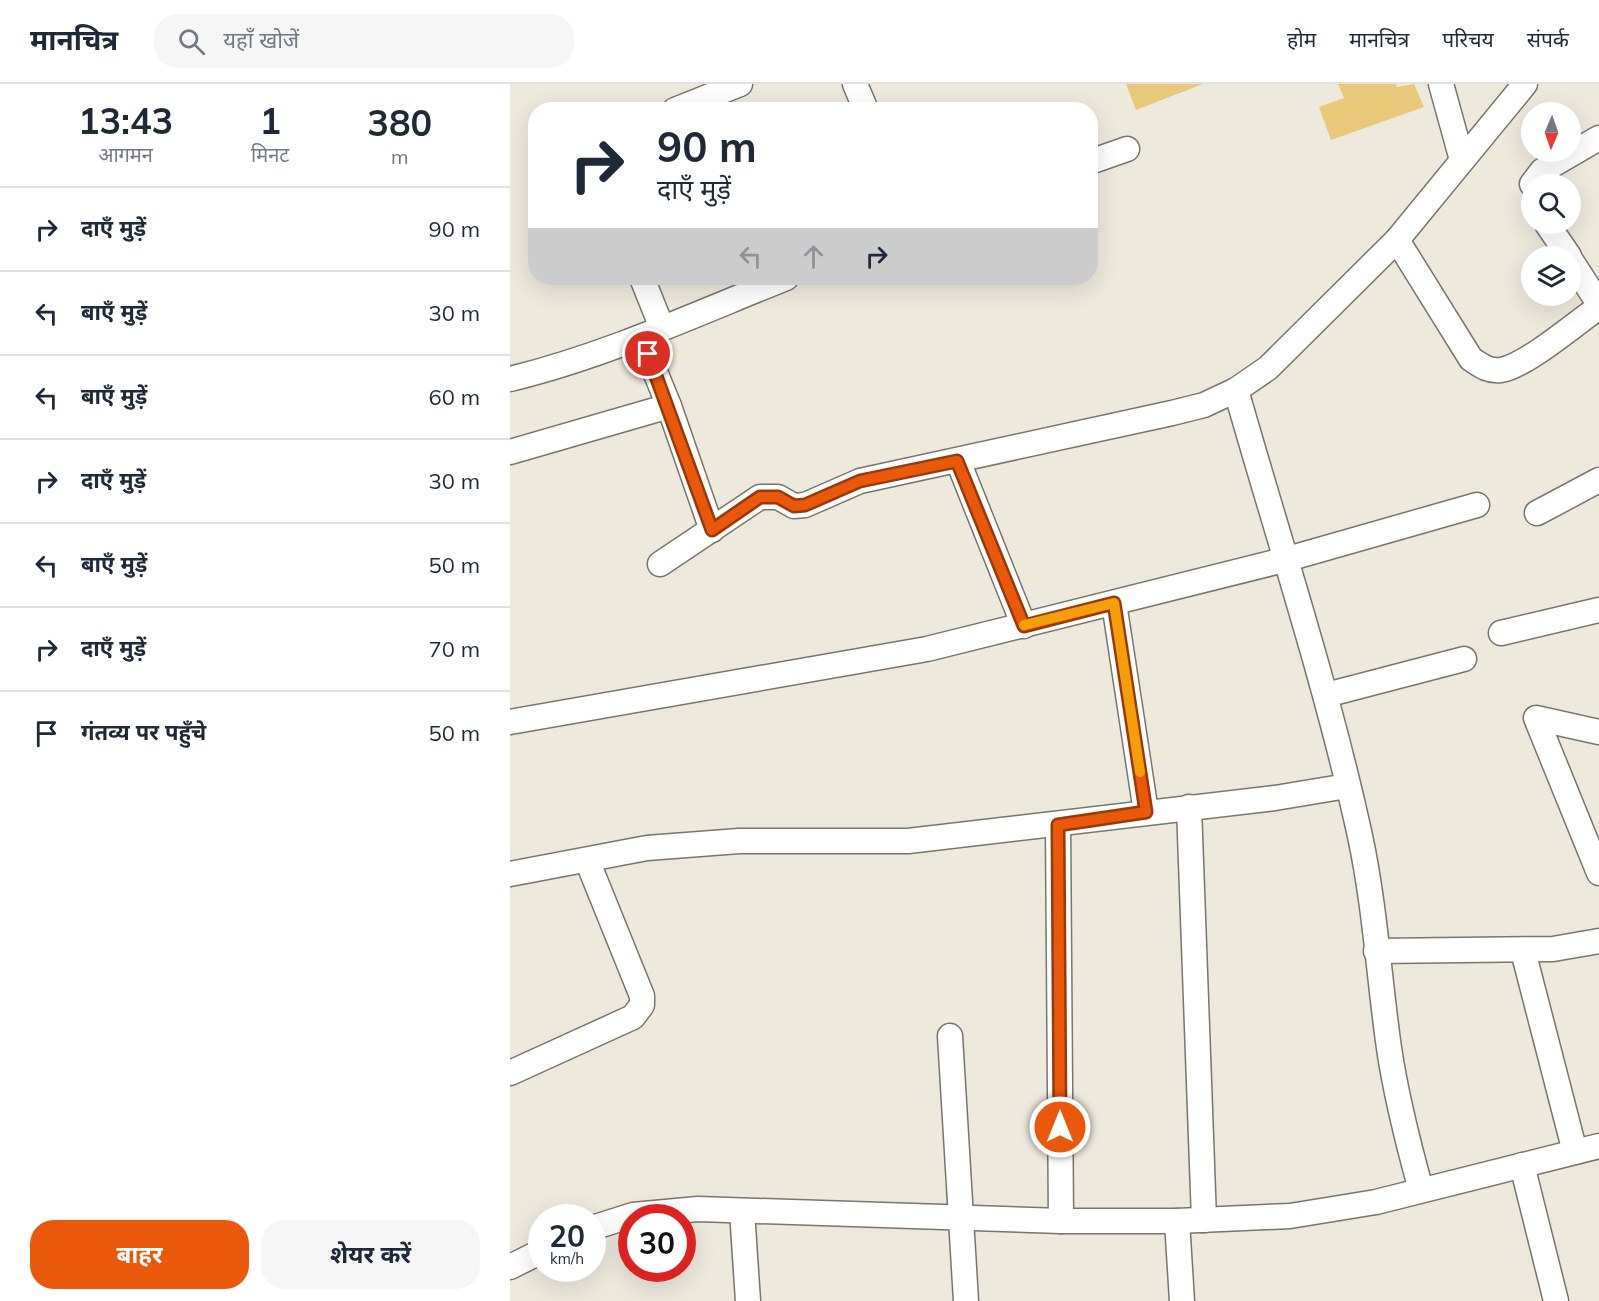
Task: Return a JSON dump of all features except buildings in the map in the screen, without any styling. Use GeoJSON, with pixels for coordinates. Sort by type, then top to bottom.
{"type":"FeatureCollection","features":[{"type":"Feature","properties":{"kind":"street"},"geometry":{"type":"LineString","coordinates":[[695,102],[740,84]]}},
{"type":"Feature","properties":{"kind":"street"},"geometry":{"type":"LineString","coordinates":[[855,84],[863,102]]}},
{"type":"Feature","properties":{"kind":"street"},"geometry":{"type":"LineString","coordinates":[[1441,84],[1462,160]]}},
{"type":"Feature","properties":{"kind":"street"},"geometry":{"type":"LineString","coordinates":[[660,564],[760,497],[778,497],[794,506],[805,505],[860,481],[1204,405],[1236,390],[1268,368],[1397,240],[1525,84]]}},
{"type":"Feature","properties":{"kind":"street"},"geometry":{"type":"LineString","coordinates":[[1540,174],[1599,138]]}},
{"type":"Feature","properties":{"kind":"street"},"geometry":{"type":"LineString","coordinates":[[1098,159],[1127,149]]}},
{"type":"Feature","properties":{"kind":"street"},"geometry":{"type":"LineString","coordinates":[[1397,240],[1471,359],[1485,368],[1499,370],[1515,366],[1599,306],[1581,276]]}},
{"type":"Feature","properties":{"kind":"street"},"geometry":{"type":"LineString","coordinates":[[643,285],[669,406],[712,530]]}},
{"type":"Feature","properties":{"kind":"street"},"geometry":{"type":"LineString","coordinates":[[510,379],[564,364],[652,332],[769,285]]}},
{"type":"Feature","properties":{"kind":"street"},"geometry":{"type":"LineString","coordinates":[[1236,390],[1284,560],[1326,695],[1367,870],[1396,1092],[1421,1190]]}},
{"type":"Feature","properties":{"kind":"street"},"geometry":{"type":"LineString","coordinates":[[510,452],[669,406]]}},
{"type":"Feature","properties":{"kind":"street"},"geometry":{"type":"LineString","coordinates":[[957,461],[1024,626]]}},
{"type":"Feature","properties":{"kind":"street"},"geometry":{"type":"LineString","coordinates":[[1537,513],[1599,480]]}},
{"type":"Feature","properties":{"kind":"street"},"geometry":{"type":"LineString","coordinates":[[510,722],[927,650],[1284,560],[1477,505]]}},
{"type":"Feature","properties":{"kind":"street"},"geometry":{"type":"LineString","coordinates":[[1114,603],[1146,812]]}},
{"type":"Feature","properties":{"kind":"street"},"geometry":{"type":"LineString","coordinates":[[1501,633],[1599,610]]}},
{"type":"Feature","properties":{"kind":"street"},"geometry":{"type":"LineString","coordinates":[[1326,695],[1464,659]]}},
{"type":"Feature","properties":{"kind":"street"},"geometry":{"type":"LineString","coordinates":[[1599,732],[1536,718],[1599,873]]}},
{"type":"Feature","properties":{"kind":"street"},"geometry":{"type":"LineString","coordinates":[[510,874],[646,848],[697,843],[908,841],[1058,825],[1347,786]]}},
{"type":"Feature","properties":{"kind":"street"},"geometry":{"type":"LineString","coordinates":[[1189,807],[1204,1220]]}},
{"type":"Feature","properties":{"kind":"street"},"geometry":{"type":"LineString","coordinates":[[1058,825],[1061,1221]]}},
{"type":"Feature","properties":{"kind":"street"},"geometry":{"type":"LineString","coordinates":[[510,1073],[633,1017],[642,1005],[642,996],[586,860]]}},
{"type":"Feature","properties":{"kind":"street"},"geometry":{"type":"LineString","coordinates":[[1376,951],[1523,951],[1553,949],[1599,941]]}},
{"type":"Feature","properties":{"kind":"street"},"geometry":{"type":"LineString","coordinates":[[1523,951],[1575,1152]]}},
{"type":"Feature","properties":{"kind":"street"},"geometry":{"type":"LineString","coordinates":[[950,1036],[966,1301]]}},
{"type":"Feature","properties":{"kind":"street"},"geometry":{"type":"LineString","coordinates":[[606,1224],[633,1215],[667,1210],[1061,1221],[1178,1221],[1290,1216],[1334,1210],[1599,1146]]}},
{"type":"Feature","properties":{"kind":"street"},"geometry":{"type":"LineString","coordinates":[[1522,1165],[1556,1301]]}},
{"type":"Feature","properties":{"kind":"street"},"geometry":{"type":"LineString","coordinates":[[742,1211],[748,1301]]}},
{"type":"Feature","properties":{"kind":"street"},"geometry":{"type":"LineString","coordinates":[[1178,1221],[1182,1301]]}},
{"type":"Feature","properties":{"kind":"street"},"geometry":{"type":"LineString","coordinates":[[513,1258],[528,1254]]}},
{"type":"Feature","properties":{"kind":"slow traffic"},"geometry":{"type":"LineString","coordinates":[[1024,625],[1114,603],[1140,772]]}},
{"type":"Feature","properties":{"kind":"route"},"geometry":{"type":"LineString","coordinates":[[648,354],[669,406],[712,530],[760,497],[778,497],[794,506],[805,505],[841,487],[860,481],[957,461],[1024,626],[1114,603],[1146,812],[1058,825],[1060,1127]]}}]}
